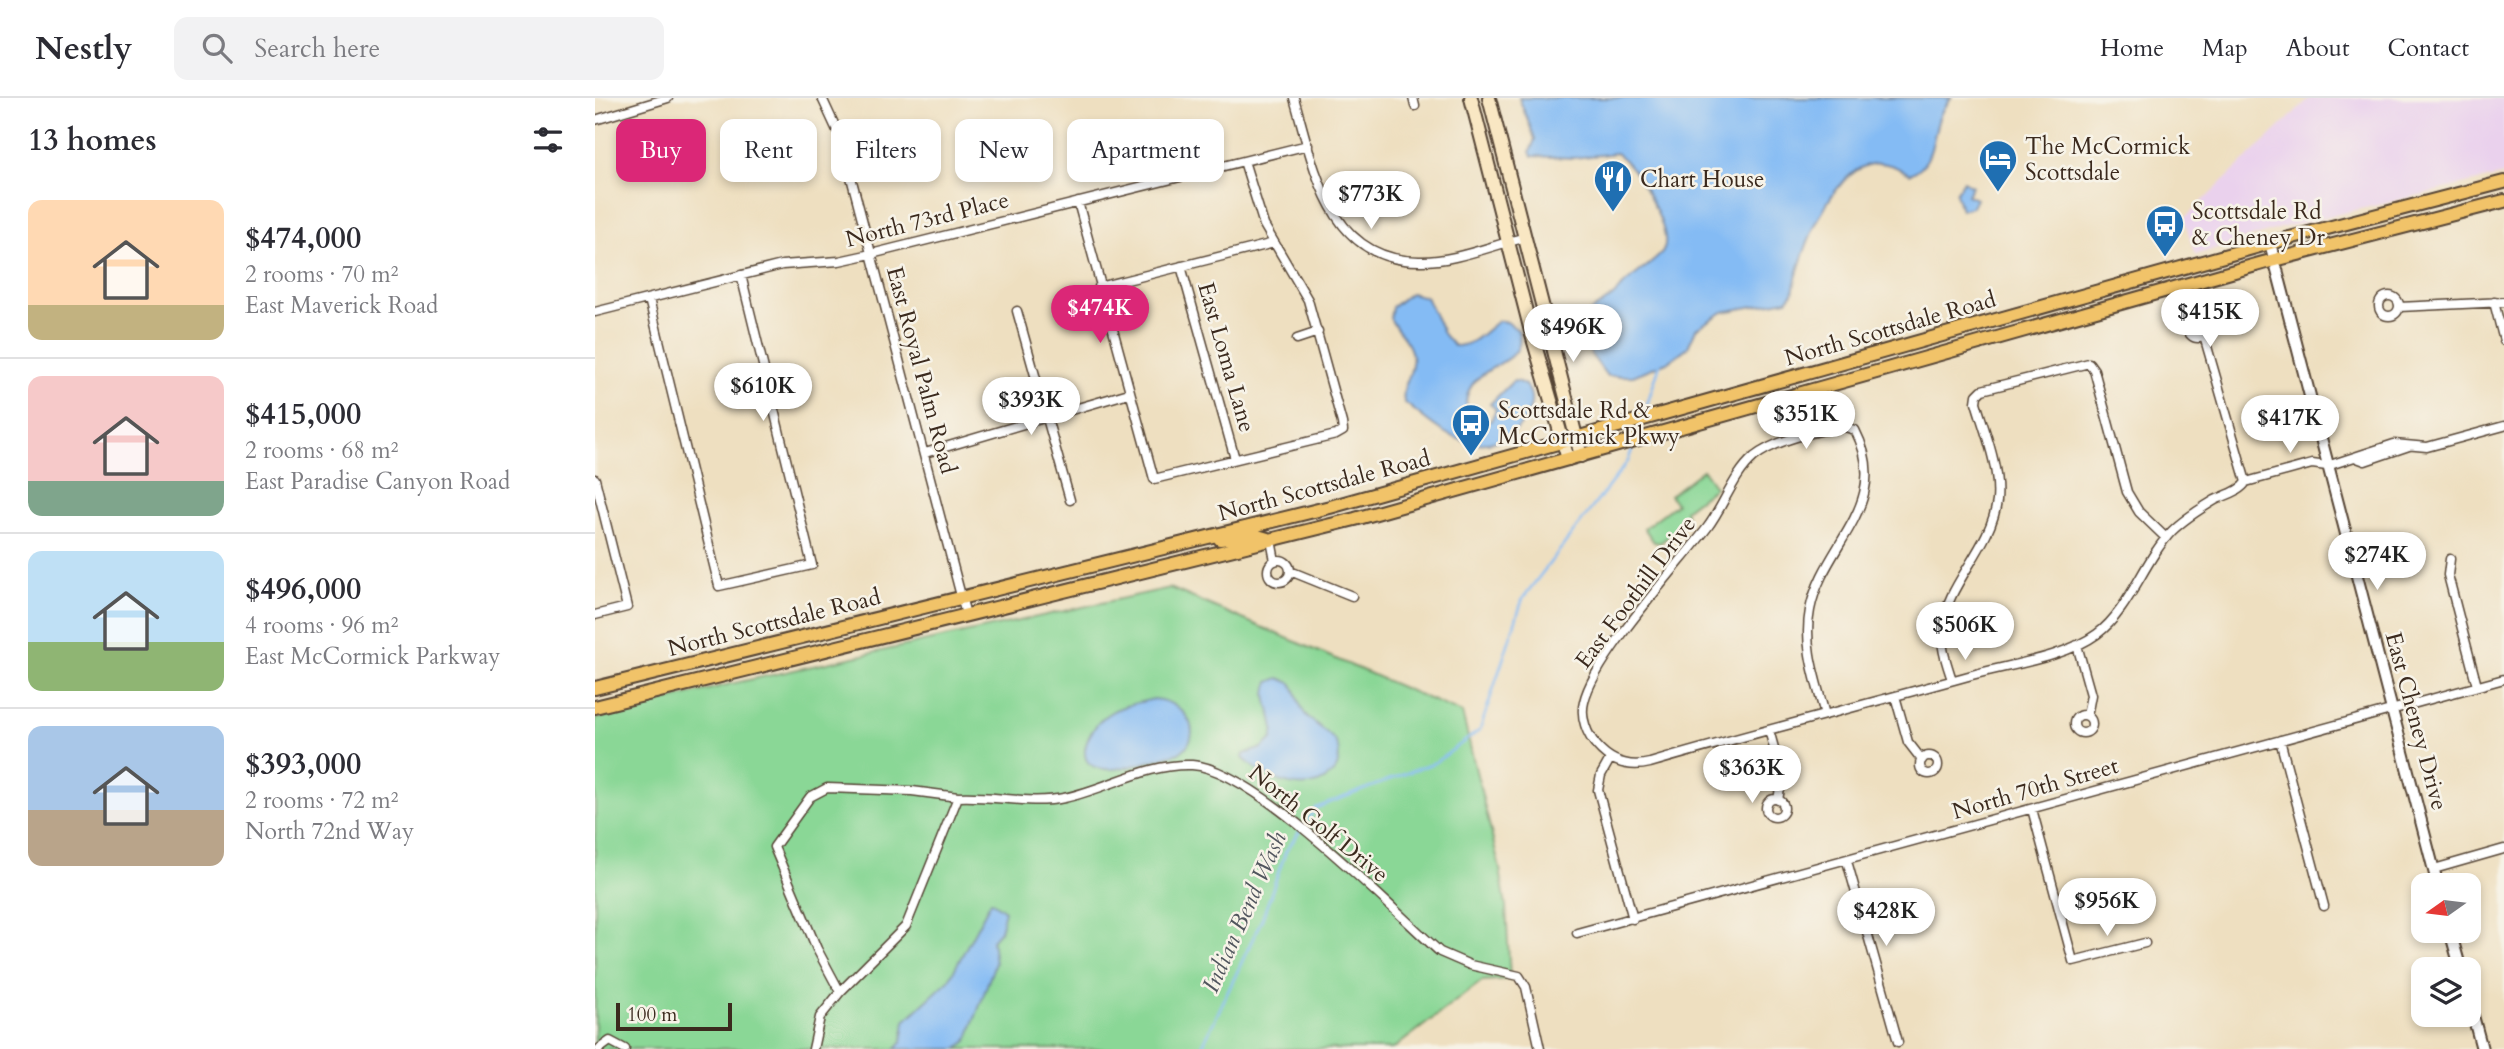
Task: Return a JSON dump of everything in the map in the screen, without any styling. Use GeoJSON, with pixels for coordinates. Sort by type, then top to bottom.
{"type":"FeatureCollection","features":[{"type":"Feature","properties":{"kind":"main road"},"geometry":{"type":"LineString","coordinates":[[1471,98],[1567,459]]}},
{"type":"Feature","properties":{"kind":"main road"},"geometry":{"type":"LineString","coordinates":[[1489,98],[1523,238],[1576,439],[1583,455]]}},
{"type":"Feature","properties":{"kind":"main road","name":"North Scottsdale Road"},"geometry":{"type":"LineString","coordinates":[[595,688],[1330,507],[2270,243],[2504,182]]}},
{"type":"Feature","properties":{"kind":"main road","name":"North Scottsdale Road"},"geometry":{"type":"LineString","coordinates":[[595,707],[1271,540],[1706,421],[2274,260],[2504,201]]}},
{"type":"Feature","properties":{"kind":"main road"},"geometry":{"type":"LineString","coordinates":[[1200,539],[1235,539],[1254,535],[1271,540],[1280,529],[1321,518],[1330,507]]}},
{"type":"Feature","properties":{"kind":"street"},"geometry":{"type":"LineString","coordinates":[[595,120],[668,98]]}},
{"type":"Feature","properties":{"kind":"street","name":"East Royal Palm Road"},"geometry":{"type":"LineString","coordinates":[[822,98],[842,139],[966,615]]}},
{"type":"Feature","properties":{"kind":"street"},"geometry":{"type":"LineString","coordinates":[[1294,98],[1333,215],[1352,237],[1378,252],[1419,261],[1523,238]]}},
{"type":"Feature","properties":{"kind":"street","name":"North 73rd Place"},"geometry":{"type":"LineString","coordinates":[[595,312],[782,265],[839,261],[871,254],[1308,145]]}},
{"type":"Feature","properties":{"kind":"street"},"geometry":{"type":"LineString","coordinates":[[1078,202],[1154,479],[1343,430],[1318,332],[1304,290],[1274,243],[1258,207],[1244,161]]}},
{"type":"Feature","properties":{"kind":"street"},"geometry":{"type":"LineString","coordinates":[[1099,286],[1274,243]]}},
{"type":"Feature","properties":{"kind":"street","name":"East Cheney Drive"},"geometry":{"type":"LineString","coordinates":[[2270,243],[2435,873]]}},
{"type":"Feature","properties":{"kind":"street","name":"East Loma Lane"},"geometry":{"type":"LineString","coordinates":[[1181,266],[1235,458]]}},
{"type":"Feature","properties":{"kind":"street"},"geometry":{"type":"LineString","coordinates":[[649,299],[719,586],[812,565],[741,275]]}},
{"type":"Feature","properties":{"kind":"street"},"geometry":{"type":"LineString","coordinates":[[2494,302],[2504,341]]}},
{"type":"Feature","properties":{"kind":"street"},"geometry":{"type":"LineString","coordinates":[[2399,307],[2504,302]]}},
{"type":"Feature","properties":{"kind":"street"},"geometry":{"type":"LineString","coordinates":[[1017,311],[1070,500]]}},
{"type":"Feature","properties":{"kind":"street"},"geometry":{"type":"LineString","coordinates":[[1297,339],[1318,332]]}},
{"type":"Feature","properties":{"kind":"street"},"geometry":{"type":"LineString","coordinates":[[1633,919],[1598,790],[1601,775],[1610,759],[1642,765],[2077,645],[2108,624],[2166,538],[2190,516],[2243,488],[2246,482],[2204,336]]}},
{"type":"Feature","properties":{"kind":"street"},"geometry":{"type":"LineString","coordinates":[[1952,680],[1943,650],[1942,626],[1950,602],[1987,534],[1997,503],[1995,471],[1977,395],[1982,390],[2089,363],[2094,370],[2127,492],[2139,512],[2166,538]]}},
{"type":"Feature","properties":{"kind":"street"},"geometry":{"type":"LineString","coordinates":[[925,453],[1129,393]]}},
{"type":"Feature","properties":{"kind":"street"},"geometry":{"type":"LineString","coordinates":[[2246,482],[2312,464],[2327,466],[2357,458],[2365,461],[2376,454],[2409,446],[2427,447],[2504,426]]}},
{"type":"Feature","properties":{"kind":"street","name":"East Foothill Drive"},"geometry":{"type":"LineString","coordinates":[[1610,759],[1594,743],[1584,720],[1584,701],[1592,681],[1613,649],[1709,526],[1745,467],[1759,454],[1777,444],[1839,427],[1850,428],[1857,435],[1866,467],[1865,496],[1816,592],[1807,629],[1809,654],[1825,715]]}},
{"type":"Feature","properties":{"kind":"street"},"geometry":{"type":"LineString","coordinates":[[595,479],[627,607],[595,615]]}},
{"type":"Feature","properties":{"kind":"street"},"geometry":{"type":"LineString","coordinates":[[1271,540],[1275,561],[1269,570],[1275,581],[1285,580],[1290,571]]}},
{"type":"Feature","properties":{"kind":"street"},"geometry":{"type":"LineString","coordinates":[[2450,559],[2448,575],[2477,686]]}},
{"type":"Feature","properties":{"kind":"street"},"geometry":{"type":"LineString","coordinates":[[1275,561],[1285,562],[1290,571],[1352,596]]}},
{"type":"Feature","properties":{"kind":"street"},"geometry":{"type":"LineString","coordinates":[[2077,645],[2091,695],[2087,716]]}},
{"type":"Feature","properties":{"kind":"street","name":"North 70th Street"},"geometry":{"type":"LineString","coordinates":[[1577,933],[2504,679]]}},
{"type":"Feature","properties":{"kind":"street"},"geometry":{"type":"LineString","coordinates":[[1895,696],[1908,742],[1922,760]]}},
{"type":"Feature","properties":{"kind":"street"},"geometry":{"type":"LineString","coordinates":[[1769,730],[1783,784],[1778,800]]}},
{"type":"Feature","properties":{"kind":"street"},"geometry":{"type":"LineString","coordinates":[[2280,740],[2324,906]]}},
{"type":"Feature","properties":{"kind":"street","name":"North Golf Drive"},"geometry":{"type":"LineString","coordinates":[[840,992],[817,948],[774,847],[810,797],[827,788],[912,791],[958,797],[1065,798],[1134,774],[1190,765],[1213,769],[1235,778],[1318,841],[1440,952],[1470,965],[1516,975],[1525,987],[1541,1049]]}},
{"type":"Feature","properties":{"kind":"street"},"geometry":{"type":"LineString","coordinates":[[813,1049],[820,1017],[840,992],[906,926],[958,797]]}},
{"type":"Feature","properties":{"kind":"street"},"geometry":{"type":"LineString","coordinates":[[2032,809],[2073,961],[2145,943]]}},
{"type":"Feature","properties":{"kind":"street"},"geometry":{"type":"LineString","coordinates":[[2434,869],[2504,849]]}},
{"type":"Feature","properties":{"kind":"street"},"geometry":{"type":"LineString","coordinates":[[1847,861],[1898,1042]]}},
{"type":"Feature","properties":{"kind":"street"},"geometry":{"type":"LineString","coordinates":[[2476,1027],[2482,1049]]}},
{"type":"Feature","properties":{"kind":"street"},"geometry":{"type":"LineString","coordinates":[[600,1049],[610,1041],[625,1049]]}},
{"type":"Feature","properties":{"kind":"shaded area"},"geometry":{"type":"Polygon","coordinates":[[[2310,98],[2504,98],[2504,175],[2284,227],[2195,255],[2184,219],[2310,98]]]}},
{"type":"Feature","properties":{"kind":"green space"},"geometry":{"type":"Polygon","coordinates":[[[1703,470],[1715,487],[1685,510],[1688,522],[1660,543],[1654,542],[1644,528],[1676,504],[1670,495],[1703,470]]]}},
{"type":"Feature","properties":{"kind":"green space"},"geometry":{"type":"Polygon","coordinates":[[[1170,588],[1462,713],[1500,869],[1506,906],[1510,979],[1482,981],[1393,1049],[595,1049],[595,719],[730,684],[1170,588]]]}},
{"type":"Feature","properties":{"kind":"water"},"geometry":{"type":"Polygon","coordinates":[[[1519,98],[1951,98],[1943,108],[1930,151],[1920,168],[1910,174],[1883,163],[1862,167],[1833,195],[1810,236],[1793,293],[1787,300],[1723,312],[1696,329],[1688,347],[1669,361],[1633,376],[1607,376],[1590,353],[1582,324],[1584,319],[1658,257],[1663,250],[1665,234],[1638,177],[1616,153],[1574,158],[1532,156],[1530,152],[1535,139],[1519,98]]]}},
{"type":"Feature","properties":{"kind":"water"},"geometry":{"type":"Polygon","coordinates":[[[1963,181],[1972,186],[1967,195],[1976,199],[1972,207],[1961,210],[1956,193],[1963,181]]]}},
{"type":"Feature","properties":{"kind":"water"},"geometry":{"type":"Polygon","coordinates":[[[1411,293],[1426,297],[1444,335],[1454,346],[1473,341],[1498,321],[1507,322],[1518,330],[1520,342],[1516,352],[1477,379],[1469,389],[1466,403],[1477,420],[1491,421],[1496,409],[1490,404],[1513,381],[1525,385],[1530,393],[1531,405],[1517,429],[1504,438],[1488,443],[1468,442],[1442,431],[1404,402],[1404,391],[1411,369],[1411,350],[1390,318],[1392,307],[1411,293]]]}},
{"type":"Feature","properties":{"kind":"water"},"geometry":{"type":"Polygon","coordinates":[[[1279,678],[1291,683],[1305,714],[1331,736],[1338,748],[1337,767],[1327,778],[1316,783],[1303,785],[1276,780],[1243,758],[1244,754],[1262,748],[1272,739],[1273,724],[1266,696],[1269,682],[1279,678]]]}},
{"type":"Feature","properties":{"kind":"water"},"geometry":{"type":"Polygon","coordinates":[[[1154,699],[1174,705],[1188,719],[1191,736],[1179,753],[1113,769],[1094,767],[1087,761],[1085,754],[1089,736],[1101,720],[1119,708],[1154,699]]]}},
{"type":"Feature","properties":{"kind":"water"},"geometry":{"type":"Polygon","coordinates":[[[991,901],[1005,911],[1000,931],[992,940],[995,963],[967,1041],[956,1049],[896,1049],[902,1042],[905,1021],[949,980],[991,901]]]}},
{"type":"Feature","properties":{"kind":"waterway","name":"Indian Bend Wash"},"geometry":{"type":"LineString","coordinates":[[1644,414],[1660,364]]}},
{"type":"Feature","properties":{"kind":"waterway","name":"Indian Bend Wash"},"geometry":{"type":"LineString","coordinates":[[1201,1049],[1262,919],[1286,851],[1316,808],[1436,762],[1480,730],[1523,598],[1628,461],[1633,447]]}},
{"type":"Feature","properties":{"kind":"place","name":"The McCormick Scottsdale"},"geometry":{"type":"Point","coordinates":[1998,193]}},
{"type":"Feature","properties":{"kind":"place","name":"Chart House"},"geometry":{"type":"Point","coordinates":[1613,213]}},
{"type":"Feature","properties":{"kind":"place","name":"Scottsdale Rd & Cheney Dr"},"geometry":{"type":"Point","coordinates":[2165,258]}},
{"type":"Feature","properties":{"kind":"place","name":"Scottsdale Rd & McCormick Pkwy"},"geometry":{"type":"Point","coordinates":[1471,457]}}]}
